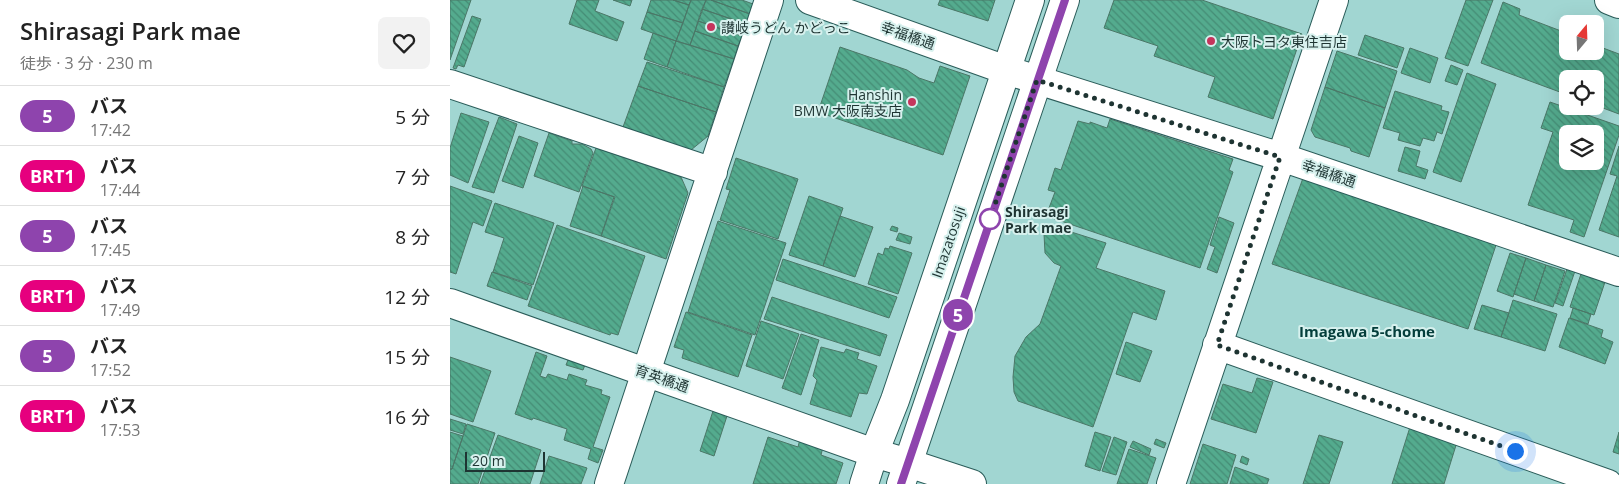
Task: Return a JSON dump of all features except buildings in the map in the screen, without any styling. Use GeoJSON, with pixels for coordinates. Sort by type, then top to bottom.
{"type":"FeatureCollection","features":[{"type":"Feature","properties":{"kind":"street"},"geometry":{"type":"LineString","coordinates":[[609,484],[769,0]]}},
{"type":"Feature","properties":{"kind":"street","name":"幸福橋通"},"geometry":{"type":"LineString","coordinates":[[810,0],[1006,70],[1280,157],[1619,272]]}},
{"type":"Feature","properties":{"kind":"street","name":"Imazatosuji"},"geometry":{"type":"LineString","coordinates":[[864,484],[895,400],[1030,0]]}},
{"type":"Feature","properties":{"kind":"street"},"geometry":{"type":"LineString","coordinates":[[972,484],[905,473],[1065,0]]}},
{"type":"Feature","properties":{"kind":"street"},"geometry":{"type":"LineString","coordinates":[[1171,484],[1334,0]]}},
{"type":"Feature","properties":{"kind":"street"},"geometry":{"type":"LineString","coordinates":[[1609,0],[1619,4]]}},
{"type":"Feature","properties":{"kind":"street"},"geometry":{"type":"LineString","coordinates":[[450,84],[713,172]]}},
{"type":"Feature","properties":{"kind":"street","name":"育英橋通"},"geometry":{"type":"LineString","coordinates":[[450,303],[874,453],[905,473]]}},
{"type":"Feature","properties":{"kind":"street"},"geometry":{"type":"LineString","coordinates":[[1217,345],[1608,484]]}},
{"type":"Feature","properties":{"kind":"bus line","name":"5"},"geometry":{"type":"LineString","coordinates":[[901,484],[1065,0]]}},
{"type":"Feature","properties":{"kind":"place","name":"讃岐うどん かどっこ"},"geometry":{"type":"Point","coordinates":[711,27]}},
{"type":"Feature","properties":{"kind":"place","name":"大阪トヨタ東住吉店"},"geometry":{"type":"Point","coordinates":[1211,41]}},
{"type":"Feature","properties":{"kind":"place","name":"Hanshin BMW 大阪南支店"},"geometry":{"type":"Point","coordinates":[912,102]}},
{"type":"Feature","properties":{"kind":"place","name":"Shirasagi Park mae"},"geometry":{"type":"Point","coordinates":[990,219]}},
{"type":"Feature","properties":{"kind":"district","name":"Imagawa 5-chome"},"geometry":{"type":"Point","coordinates":[1367,331]}},
{"type":"Feature","properties":{"kind":"route"},"geometry":{"type":"LineString","coordinates":[[990,219],[1037,80],[1280,157],[1217,345],[1515,451]]}}]}
